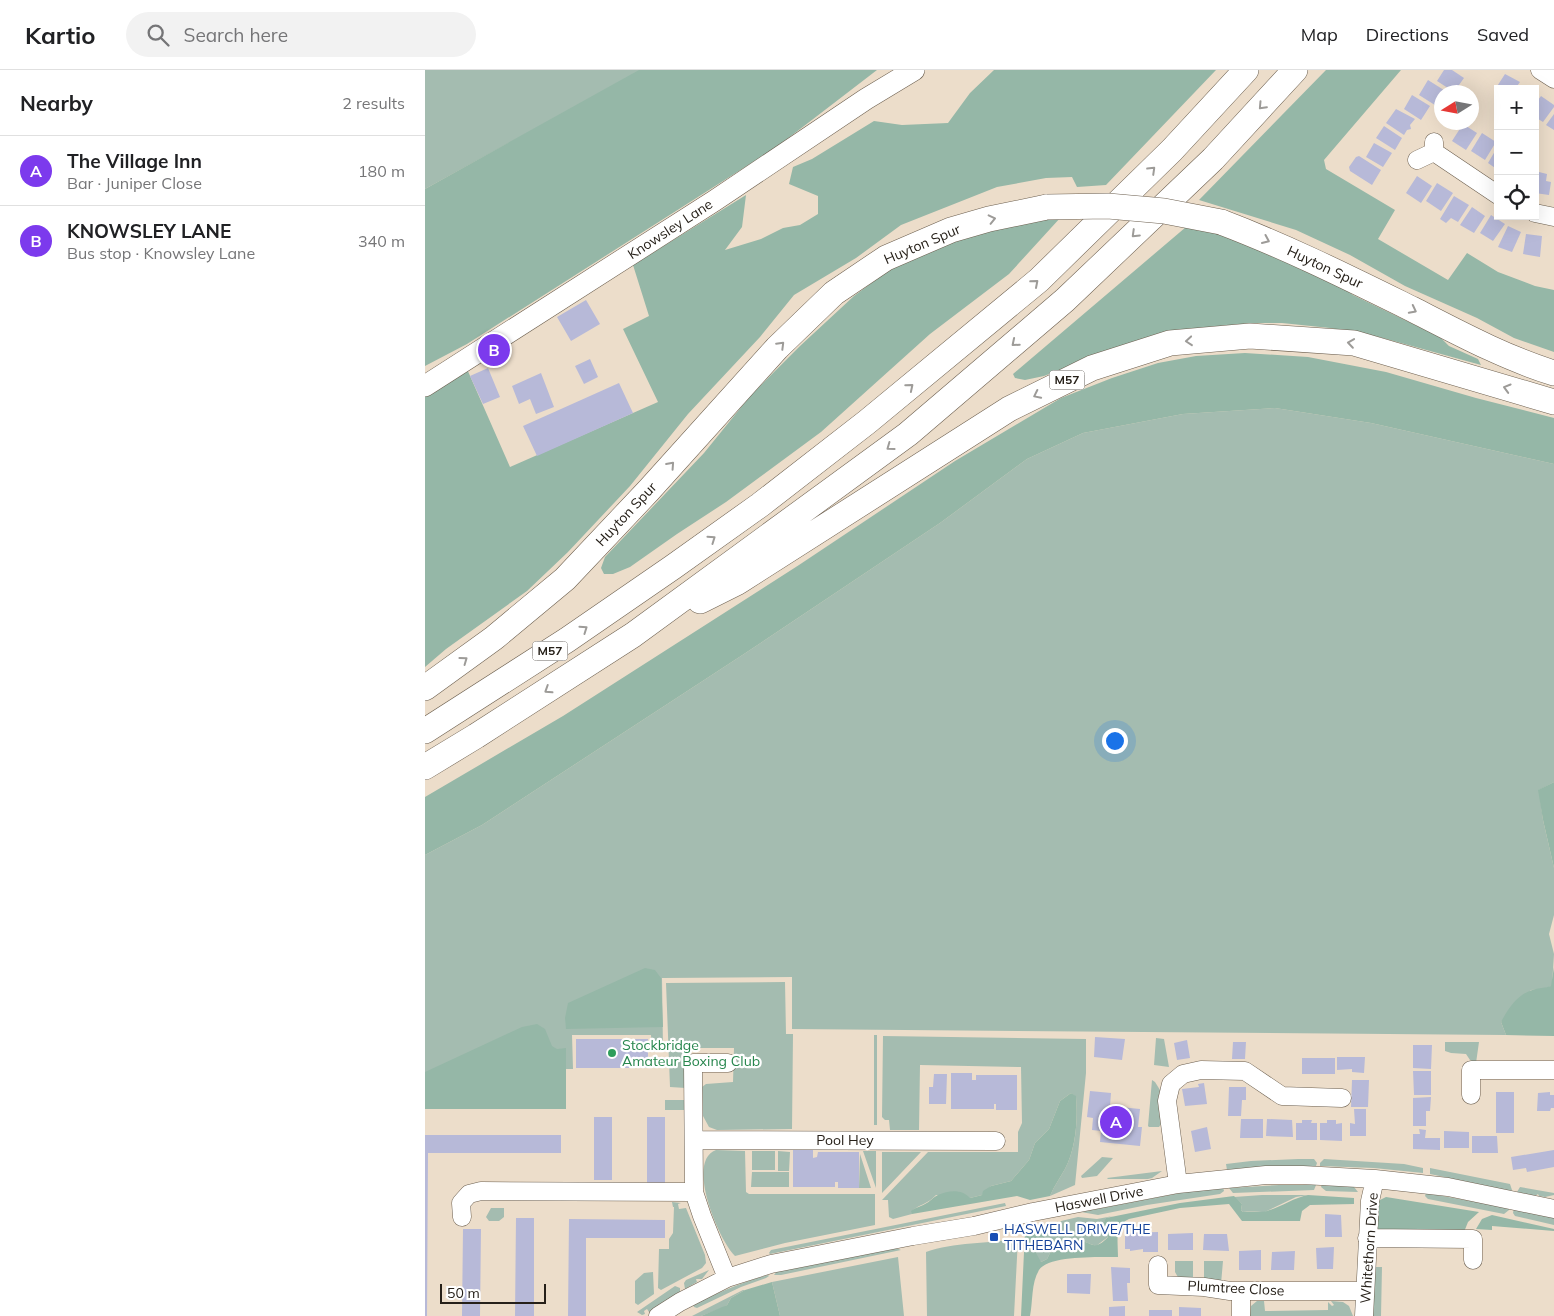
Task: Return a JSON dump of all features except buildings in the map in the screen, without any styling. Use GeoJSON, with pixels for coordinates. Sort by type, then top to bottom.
{"type":"FeatureCollection","features":[{"type":"Feature","properties":{"kind":"highway","name":"M57"},"geometry":{"type":"LineString","coordinates":[[425,731],[567,640],[673,567],[759,505],[867,422],[1039,280],[1172,150],[1246,70]]}},
{"type":"Feature","properties":{"kind":"highway","name":"M57"},"geometry":{"type":"LineString","coordinates":[[425,767],[633,635],[908,434],[1065,300],[1213,159],[1295,70]]}},
{"type":"Feature","properties":{"kind":"highway","name":"Huyton Spur"},"geometry":{"type":"LineString","coordinates":[[425,688],[493,638],[565,579],[649,490],[777,348],[834,293],[886,258],[951,230],[989,219],[1047,207],[1108,206],[1155,210],[1221,222],[1254,234],[1332,269],[1481,343],[1535,367],[1554,373]]}},
{"type":"Feature","properties":{"kind":"highway","name":"M57"},"geometry":{"type":"LineString","coordinates":[[633,635],[738,582],[1009,409],[1092,368],[1170,343],[1250,336],[1354,343],[1554,402]]}},
{"type":"Feature","properties":{"kind":"main road","name":"Knowsley Lane"},"geometry":{"type":"LineString","coordinates":[[425,386],[714,201],[866,99],[914,70]]}},
{"type":"Feature","properties":{"kind":"street"},"geometry":{"type":"LineString","coordinates":[[1540,70],[1554,79]]}},
{"type":"Feature","properties":{"kind":"street"},"geometry":{"type":"LineString","coordinates":[[1417,160],[1434,147],[1494,192]]}},
{"type":"Feature","properties":{"kind":"street"},"geometry":{"type":"LineString","coordinates":[[1539,214],[1554,217]]}},
{"type":"Feature","properties":{"kind":"street"},"geometry":{"type":"LineString","coordinates":[[727,1278],[694,1192],[693,1063],[728,1063]]}},
{"type":"Feature","properties":{"kind":"street"},"geometry":{"type":"LineString","coordinates":[[1179,1184],[1167,1101],[1171,1084],[1183,1074],[1201,1070],[1245,1071],[1282,1096],[1342,1098]]}},
{"type":"Feature","properties":{"kind":"street"},"geometry":{"type":"LineString","coordinates":[[1471,1094],[1471,1070],[1554,1070]]}},
{"type":"Feature","properties":{"kind":"street","name":"Pool Hey"},"geometry":{"type":"LineString","coordinates":[[694,1140],[996,1141]]}},
{"type":"Feature","properties":{"kind":"street","name":"Haswell Drive"},"geometry":{"type":"LineString","coordinates":[[658,1316],[680,1302],[727,1278],[771,1264],[974,1226],[1033,1212],[1179,1184],[1266,1175],[1375,1179],[1448,1187],[1554,1209]]}},
{"type":"Feature","properties":{"kind":"street","name":"Whitethorn Drive"},"geometry":{"type":"LineString","coordinates":[[1364,1316],[1369,1201],[1375,1179]]}},
{"type":"Feature","properties":{"kind":"street"},"geometry":{"type":"LineString","coordinates":[[462,1217],[461,1203],[469,1194],[481,1191],[694,1192]]}},
{"type":"Feature","properties":{"kind":"street"},"geometry":{"type":"LineString","coordinates":[[1367,1238],[1473,1239],[1473,1260]]}},
{"type":"Feature","properties":{"kind":"street","name":"Plumtree Close"},"geometry":{"type":"LineString","coordinates":[[1158,1265],[1158,1285],[1241,1291],[1364,1291]]}},
{"type":"Feature","properties":{"kind":"street"},"geometry":{"type":"LineString","coordinates":[[1241,1291],[1241,1316]]}},
{"type":"Feature","properties":{"kind":"green space"},"geometry":{"type":"Polygon","coordinates":[[[425,70],[639,70],[640,71],[425,189],[425,70]]]}},
{"type":"Feature","properties":{"kind":"green space"},"geometry":{"type":"Polygon","coordinates":[[[639,70],[877,70],[778,146],[467,344],[425,366],[425,189],[639,70]]]}},
{"type":"Feature","properties":{"kind":"green space"},"geometry":{"type":"Polygon","coordinates":[[[994,70],[1216,70],[1106,185],[1077,187],[1072,177],[1046,178],[997,187],[901,225],[856,258],[794,295],[760,337],[688,414],[630,486],[568,552],[527,591],[446,649],[425,667],[425,396],[467,369],[510,467],[658,402],[623,329],[649,316],[633,265],[746,195],[742,227],[725,250],[761,239],[783,228],[800,225],[818,214],[818,196],[789,184],[793,167],[812,159],[874,121],[902,125],[948,123],[970,93],[994,70]]]}},
{"type":"Feature","properties":{"kind":"green space"},"geometry":{"type":"Polygon","coordinates":[[[1326,70],[1401,70],[1324,160],[1326,169],[1395,210],[1378,239],[1448,280],[1467,253],[1498,272],[1535,286],[1554,290],[1554,352],[1514,338],[1477,318],[1405,286],[1350,255],[1296,230],[1199,200],[1326,70]]]}},
{"type":"Feature","properties":{"kind":"green space"},"geometry":{"type":"Polygon","coordinates":[[[1061,217],[1009,274],[930,334],[821,432],[726,502],[630,567],[613,574],[604,574],[601,568],[605,557],[704,453],[751,395],[854,296],[893,267],[976,232],[1061,217]]]}},
{"type":"Feature","properties":{"kind":"green space"},"geometry":{"type":"Polygon","coordinates":[[[1186,227],[1219,234],[1335,282],[1353,295],[1440,337],[1449,346],[1478,359],[1481,365],[1379,337],[1330,328],[1282,323],[1252,323],[1221,326],[1100,355],[1044,376],[1025,380],[1015,378],[1013,374],[1186,227]]]}},
{"type":"Feature","properties":{"kind":"green space"},"geometry":{"type":"Polygon","coordinates":[[[1245,353],[1308,357],[1386,372],[1554,418],[1554,464],[1371,423],[1275,408],[1183,414],[1083,433],[1027,459],[940,523],[744,654],[482,825],[425,855],[425,797],[563,716],[799,565],[955,461],[1061,398],[1112,378],[1158,363],[1196,356],[1245,353]]]}},
{"type":"Feature","properties":{"kind":"green space"},"geometry":{"type":"Polygon","coordinates":[[[1275,408],[1371,423],[1554,464],[1554,782],[1539,790],[1543,820],[1554,868],[1554,915],[1549,934],[1554,954],[1552,986],[1531,990],[1501,1022],[1506,1035],[792,1029],[792,977],[662,978],[663,1050],[652,1051],[651,1035],[572,1035],[573,1069],[566,1069],[566,1109],[425,1109],[425,855],[482,825],[744,654],[940,523],[1027,459],[1083,433],[1183,414],[1275,408]]]}},
{"type":"Feature","properties":{"kind":"green space"},"geometry":{"type":"Polygon","coordinates":[[[1554,782],[1554,868],[1538,790],[1554,782]]]}},
{"type":"Feature","properties":{"kind":"green space"},"geometry":{"type":"Polygon","coordinates":[[[1554,967],[1554,1036],[1506,1035],[1501,1022],[1510,1007],[1527,992],[1551,986],[1554,967]]]}},
{"type":"Feature","properties":{"kind":"green space"},"geometry":{"type":"Polygon","coordinates":[[[645,968],[655,970],[661,978],[663,1027],[566,1029],[565,1018],[568,1003],[645,968]]]}},
{"type":"Feature","properties":{"kind":"green space"},"geometry":{"type":"Polygon","coordinates":[[[785,982],[786,1034],[793,1034],[792,1129],[717,1130],[709,1127],[703,1116],[702,1087],[706,1084],[733,1082],[734,1048],[686,1048],[686,1088],[670,1087],[666,983],[785,982]]]}},
{"type":"Feature","properties":{"kind":"green space"},"geometry":{"type":"Polygon","coordinates":[[[537,1024],[545,1029],[552,1046],[557,1049],[566,1048],[566,1109],[425,1109],[425,1072],[522,1027],[537,1024]]]}},
{"type":"Feature","properties":{"kind":"green space"},"geometry":{"type":"Polygon","coordinates":[[[874,1035],[877,1035],[877,1125],[874,1125],[874,1035]]]}},
{"type":"Feature","properties":{"kind":"green space"},"geometry":{"type":"Polygon","coordinates":[[[883,1036],[1086,1039],[1086,1073],[1075,1185],[1050,1196],[1069,1161],[1074,1143],[1077,1106],[1076,1097],[1071,1093],[1060,1101],[1049,1129],[1035,1143],[1029,1160],[1011,1181],[991,1186],[982,1195],[970,1198],[936,1195],[912,1211],[912,1214],[893,1219],[889,1217],[888,1200],[882,1200],[928,1152],[1018,1152],[1018,1132],[1022,1123],[1021,1067],[920,1065],[919,1130],[890,1130],[889,1120],[885,1120],[882,1117],[883,1036]]]}},
{"type":"Feature","properties":{"kind":"green space"},"geometry":{"type":"Polygon","coordinates":[[[1156,1038],[1164,1039],[1169,1067],[1154,1065],[1156,1038]]]}},
{"type":"Feature","properties":{"kind":"green space"},"geometry":{"type":"Polygon","coordinates":[[[1445,1042],[1479,1042],[1476,1063],[1470,1060],[1466,1054],[1445,1051],[1445,1042]]]}},
{"type":"Feature","properties":{"kind":"green space"},"geometry":{"type":"Polygon","coordinates":[[[1152,1080],[1160,1090],[1158,1100],[1161,1124],[1159,1127],[1148,1126],[1152,1080]]]}},
{"type":"Feature","properties":{"kind":"green space"},"geometry":{"type":"Polygon","coordinates":[[[1071,1093],[1076,1096],[1077,1105],[1074,1143],[1069,1161],[1050,1196],[1030,1200],[1017,1196],[912,1214],[911,1211],[942,1193],[959,1192],[970,1198],[982,1195],[983,1191],[991,1186],[1011,1181],[1029,1160],[1035,1143],[1049,1129],[1060,1101],[1071,1093]]]}},
{"type":"Feature","properties":{"kind":"green space"},"geometry":{"type":"Polygon","coordinates":[[[665,1100],[686,1100],[686,1110],[665,1110],[665,1100]]]}},
{"type":"Feature","properties":{"kind":"green space"},"geometry":{"type":"Polygon","coordinates":[[[716,1150],[745,1151],[746,1192],[749,1194],[875,1194],[875,1225],[785,1243],[735,1256],[728,1248],[714,1219],[704,1184],[704,1169],[707,1157],[716,1150]]]}},
{"type":"Feature","properties":{"kind":"green space"},"geometry":{"type":"Polygon","coordinates":[[[752,1151],[775,1151],[775,1170],[752,1170],[752,1151]]]}},
{"type":"Feature","properties":{"kind":"green space"},"geometry":{"type":"Polygon","coordinates":[[[778,1151],[790,1152],[789,1171],[778,1171],[778,1151]]]}},
{"type":"Feature","properties":{"kind":"green space"},"geometry":{"type":"Polygon","coordinates":[[[863,1151],[876,1151],[876,1188],[863,1151]]]}},
{"type":"Feature","properties":{"kind":"green space"},"geometry":{"type":"Polygon","coordinates":[[[882,1152],[921,1152],[882,1193],[882,1152]]]}},
{"type":"Feature","properties":{"kind":"green space"},"geometry":{"type":"Polygon","coordinates":[[[860,1154],[871,1188],[859,1188],[860,1154]]]}},
{"type":"Feature","properties":{"kind":"green space"},"geometry":{"type":"Polygon","coordinates":[[[1102,1157],[1113,1158],[1097,1176],[1082,1178],[1081,1176],[1102,1157]]]}},
{"type":"Feature","properties":{"kind":"green space"},"geometry":{"type":"Polygon","coordinates":[[[1314,1159],[1317,1163],[1316,1166],[1227,1170],[1226,1164],[1251,1161],[1314,1159]]]}},
{"type":"Feature","properties":{"kind":"green space"},"geometry":{"type":"Polygon","coordinates":[[[1324,1159],[1404,1164],[1423,1168],[1423,1173],[1374,1168],[1320,1166],[1324,1159]]]}},
{"type":"Feature","properties":{"kind":"green space"},"geometry":{"type":"Polygon","coordinates":[[[1430,1168],[1510,1184],[1512,1190],[1430,1174],[1430,1168]]]}},
{"type":"Feature","properties":{"kind":"green space"},"geometry":{"type":"Polygon","coordinates":[[[1162,1171],[1148,1179],[1107,1178],[1162,1171]]]}},
{"type":"Feature","properties":{"kind":"green space"},"geometry":{"type":"Polygon","coordinates":[[[752,1172],[789,1172],[789,1187],[751,1187],[752,1172]]]}},
{"type":"Feature","properties":{"kind":"green space"},"geometry":{"type":"Polygon","coordinates":[[[1322,1184],[1354,1187],[1358,1192],[1326,1191],[1321,1187],[1322,1184]]]}},
{"type":"Feature","properties":{"kind":"green space"},"geometry":{"type":"Polygon","coordinates":[[[1316,1185],[1314,1190],[1233,1193],[1229,1188],[1316,1185]]]}},
{"type":"Feature","properties":{"kind":"green space"},"geometry":{"type":"Polygon","coordinates":[[[1223,1187],[1224,1191],[1220,1194],[1147,1205],[1098,1215],[1081,1212],[1180,1193],[1223,1187]]]}},
{"type":"Feature","properties":{"kind":"green space"},"geometry":{"type":"Polygon","coordinates":[[[1520,1187],[1554,1193],[1554,1195],[1545,1197],[1538,1194],[1535,1196],[1517,1192],[1520,1187]]]}},
{"type":"Feature","properties":{"kind":"green space"},"geometry":{"type":"Polygon","coordinates":[[[1426,1193],[1509,1208],[1509,1210],[1504,1214],[1428,1199],[1425,1196],[1426,1193]]]}},
{"type":"Feature","properties":{"kind":"green space"},"geometry":{"type":"Polygon","coordinates":[[[1308,1195],[1296,1197],[1265,1212],[1243,1212],[1241,1210],[1242,1204],[1234,1197],[1308,1195]]]}},
{"type":"Feature","properties":{"kind":"green space"},"geometry":{"type":"Polygon","coordinates":[[[1308,1195],[1354,1198],[1354,1204],[1310,1205],[1302,1211],[1300,1221],[1242,1221],[1229,1204],[1180,1208],[1129,1219],[1121,1225],[1119,1230],[1118,1257],[1063,1259],[1044,1265],[1036,1275],[1030,1316],[1021,1316],[1024,1252],[1036,1253],[1041,1262],[1047,1259],[1050,1253],[1075,1243],[1086,1242],[1098,1245],[1108,1237],[1104,1225],[1106,1218],[1180,1203],[1234,1196],[1242,1204],[1241,1210],[1243,1212],[1261,1212],[1308,1195]]]}},
{"type":"Feature","properties":{"kind":"green space"},"geometry":{"type":"Polygon","coordinates":[[[1386,1197],[1479,1212],[1468,1222],[1464,1232],[1379,1230],[1375,1227],[1378,1201],[1386,1197]]]}},
{"type":"Feature","properties":{"kind":"green space"},"geometry":{"type":"Polygon","coordinates":[[[672,1202],[681,1203],[678,1204],[679,1209],[686,1208],[705,1255],[706,1263],[702,1268],[661,1290],[658,1288],[659,1249],[669,1249],[669,1239],[673,1233],[674,1207],[672,1202]]]}},
{"type":"Feature","properties":{"kind":"green space"},"geometry":{"type":"Polygon","coordinates":[[[1005,1203],[1006,1206],[769,1253],[771,1250],[1005,1203]]]}},
{"type":"Feature","properties":{"kind":"green space"},"geometry":{"type":"Polygon","coordinates":[[[491,1208],[504,1208],[504,1217],[499,1221],[489,1221],[486,1217],[491,1208]]]}},
{"type":"Feature","properties":{"kind":"green space"},"geometry":{"type":"Polygon","coordinates":[[[1514,1208],[1554,1218],[1554,1225],[1515,1216],[1513,1213],[1514,1208]]]}},
{"type":"Feature","properties":{"kind":"green space"},"geometry":{"type":"Polygon","coordinates":[[[1492,1215],[1554,1229],[1554,1231],[1492,1226],[1492,1230],[1476,1229],[1482,1219],[1492,1215]]]}},
{"type":"Feature","properties":{"kind":"green space"},"geometry":{"type":"Polygon","coordinates":[[[1113,1216],[1106,1218],[1103,1225],[1108,1237],[1096,1246],[1082,1241],[1050,1253],[1047,1259],[1041,1262],[1024,1252],[1024,1245],[1026,1247],[1039,1246],[1044,1237],[1056,1230],[1061,1221],[1078,1217],[1097,1219],[1113,1216]]]}},
{"type":"Feature","properties":{"kind":"green space"},"geometry":{"type":"Polygon","coordinates":[[[1059,1222],[1056,1230],[1044,1237],[1039,1245],[1029,1248],[1024,1245],[1025,1234],[1037,1227],[1059,1222]]]}},
{"type":"Feature","properties":{"kind":"green space"},"geometry":{"type":"Polygon","coordinates":[[[1018,1238],[1014,1316],[927,1316],[926,1252],[948,1246],[1018,1238]]]}},
{"type":"Feature","properties":{"kind":"green space"},"geometry":{"type":"Polygon","coordinates":[[[896,1248],[901,1250],[774,1275],[777,1271],[896,1248]]]}},
{"type":"Feature","properties":{"kind":"green space"},"geometry":{"type":"Polygon","coordinates":[[[898,1257],[904,1316],[780,1316],[772,1282],[898,1257]]]}},
{"type":"Feature","properties":{"kind":"green space"},"geometry":{"type":"Polygon","coordinates":[[[1175,1261],[1193,1261],[1193,1281],[1179,1279],[1175,1272],[1175,1261]]]}},
{"type":"Feature","properties":{"kind":"green space"},"geometry":{"type":"Polygon","coordinates":[[[1204,1261],[1223,1261],[1221,1284],[1204,1282],[1204,1261]]]}},
{"type":"Feature","properties":{"kind":"green space"},"geometry":{"type":"Polygon","coordinates":[[[1373,1267],[1382,1267],[1381,1316],[1371,1316],[1373,1267]]]}},
{"type":"Feature","properties":{"kind":"green space"},"geometry":{"type":"Polygon","coordinates":[[[709,1270],[702,1279],[696,1279],[697,1282],[685,1289],[684,1283],[686,1280],[709,1270]]]}},
{"type":"Feature","properties":{"kind":"green space"},"geometry":{"type":"Polygon","coordinates":[[[653,1272],[654,1294],[638,1305],[635,1303],[635,1281],[644,1273],[653,1272]]]}},
{"type":"Feature","properties":{"kind":"green space"},"geometry":{"type":"Polygon","coordinates":[[[768,1275],[766,1278],[741,1287],[697,1308],[693,1305],[730,1288],[768,1275]]]}},
{"type":"Feature","properties":{"kind":"green space"},"geometry":{"type":"Polygon","coordinates":[[[772,1282],[780,1316],[701,1316],[727,1305],[731,1298],[745,1290],[772,1282]]]}},
{"type":"Feature","properties":{"kind":"green space"},"geometry":{"type":"Polygon","coordinates":[[[675,1286],[680,1288],[680,1292],[649,1312],[647,1309],[644,1311],[645,1314],[642,1315],[637,1312],[675,1286]]]}},
{"type":"Feature","properties":{"kind":"green space"},"geometry":{"type":"Polygon","coordinates":[[[745,1290],[731,1298],[727,1305],[722,1308],[701,1316],[692,1316],[745,1290]]]}},
{"type":"Feature","properties":{"kind":"green space"},"geometry":{"type":"Polygon","coordinates":[[[1257,1301],[1264,1301],[1265,1311],[1328,1310],[1328,1302],[1332,1306],[1334,1305],[1331,1301],[1343,1302],[1349,1306],[1353,1316],[1250,1316],[1251,1306],[1257,1301]]]}},
{"type":"Feature","properties":{"kind":"place","name":"KNOWSLEY LANE"},"geometry":{"type":"Point","coordinates":[494,350]}},
{"type":"Feature","properties":{"kind":"place","name":"Stockbridge Amateur Boxing Club"},"geometry":{"type":"Point","coordinates":[612,1053]}},
{"type":"Feature","properties":{"kind":"place","name":"The Village Inn"},"geometry":{"type":"Point","coordinates":[1116,1122]}},
{"type":"Feature","properties":{"kind":"place","name":"HASWELL DRIVE/THE TITHEBARN"},"geometry":{"type":"Point","coordinates":[994,1237]}}]}
